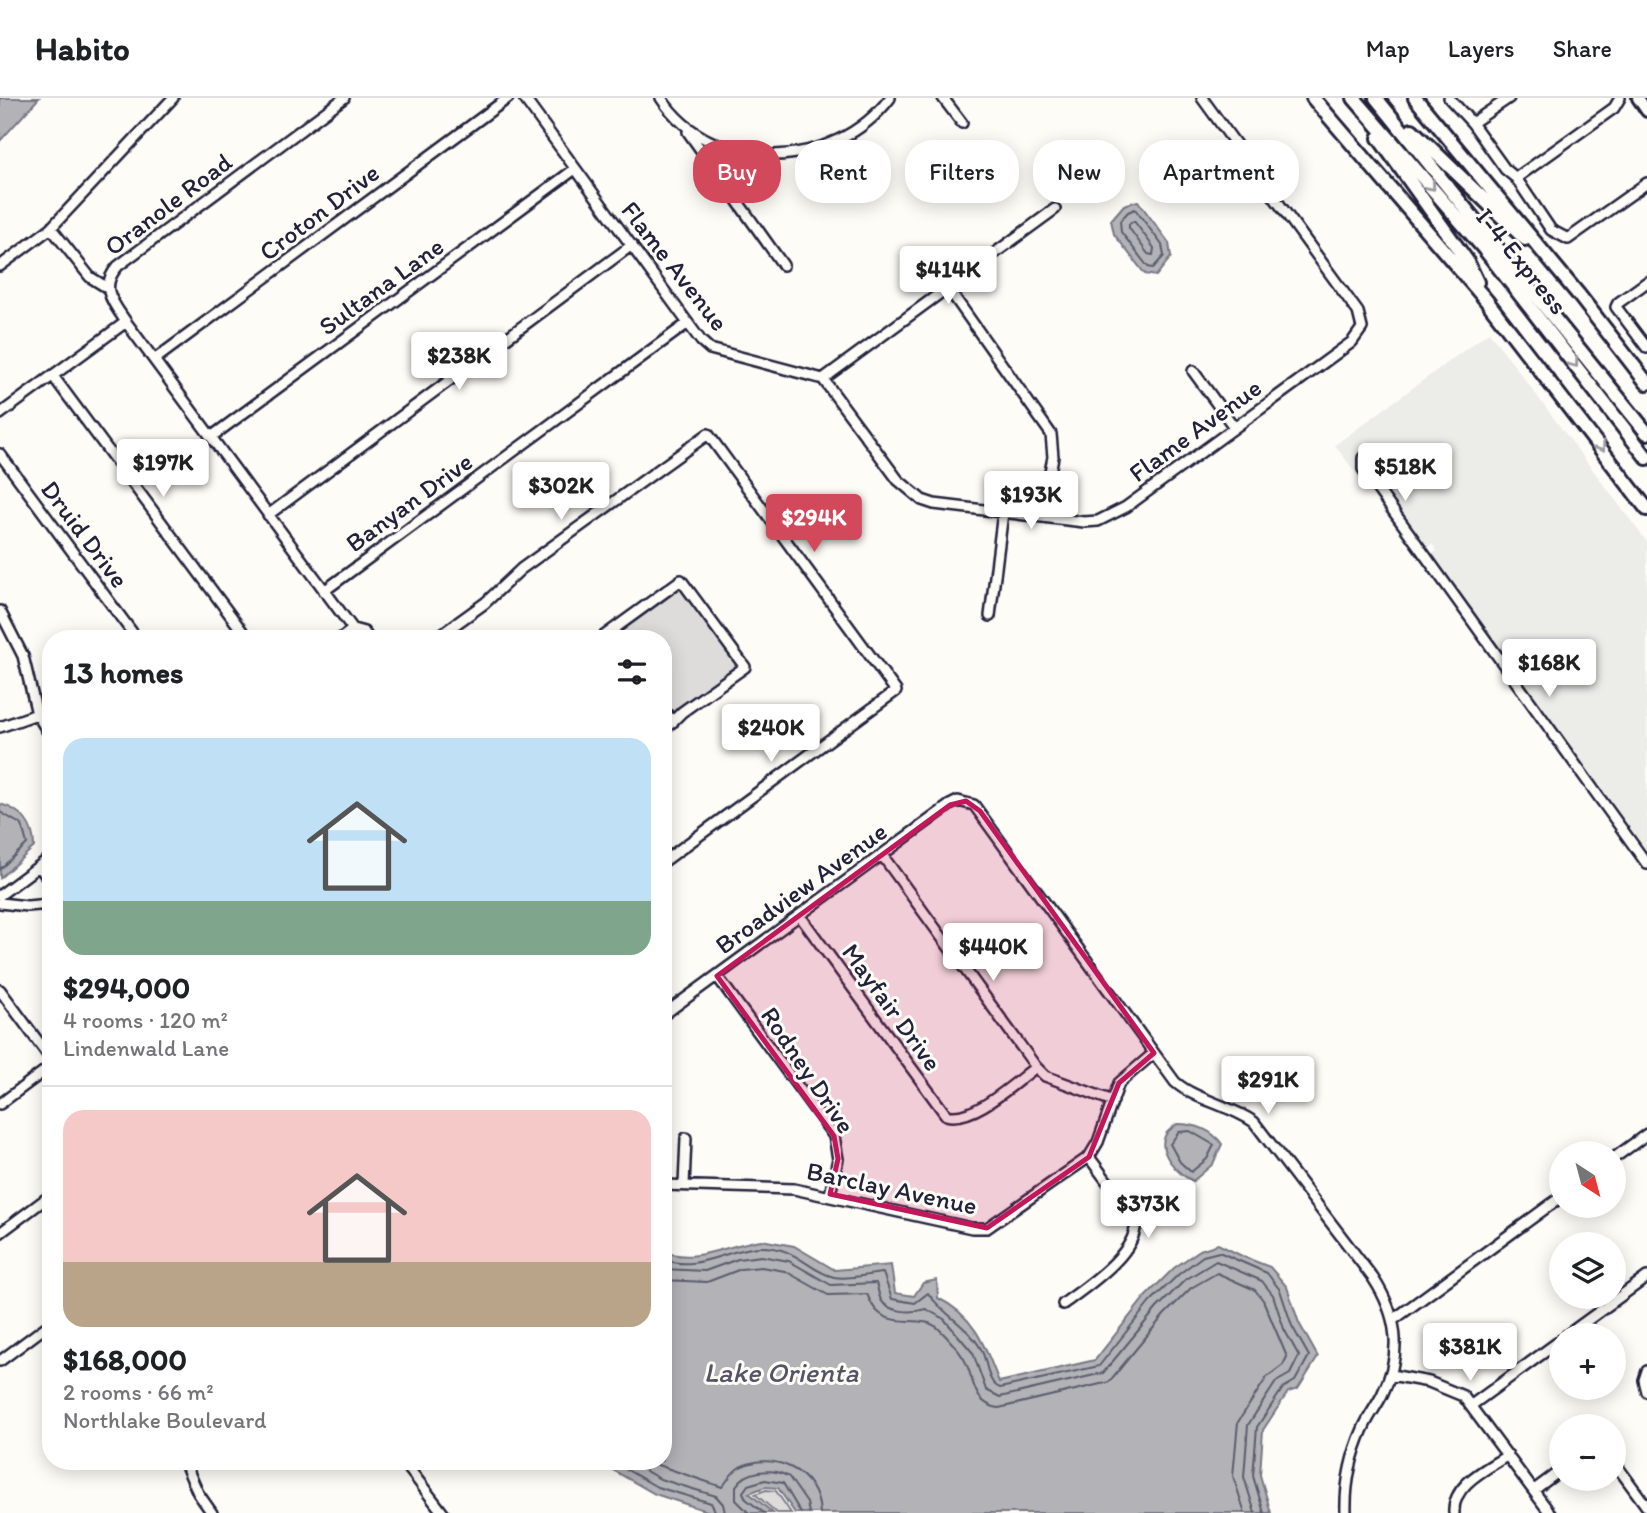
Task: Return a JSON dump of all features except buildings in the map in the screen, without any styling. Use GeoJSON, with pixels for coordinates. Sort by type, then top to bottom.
{"type":"FeatureCollection","features":[{"type":"Feature","properties":{"kind":"highway"},"geometry":{"type":"LineString","coordinates":[[1313,98],[1486,300],[1647,509]]}},
{"type":"Feature","properties":{"kind":"highway"},"geometry":{"type":"LineString","coordinates":[[1352,98],[1467,261],[1486,300]]}},
{"type":"Feature","properties":{"kind":"highway","name":"I-4 Express"},"geometry":{"type":"LineString","coordinates":[[1352,98],[1486,251],[1647,458]]}},
{"type":"Feature","properties":{"kind":"highway"},"geometry":{"type":"LineString","coordinates":[[1378,98],[1566,278]]}},
{"type":"Feature","properties":{"kind":"highway","name":"I-4 Express"},"geometry":{"type":"LineString","coordinates":[[1378,98],[1647,433]]}},
{"type":"Feature","properties":{"kind":"highway"},"geometry":{"type":"LineString","coordinates":[[1415,98],[1566,278],[1647,383]]}},
{"type":"Feature","properties":{"kind":"main road"},"geometry":{"type":"LineString","coordinates":[[1638,98],[1647,111]]}},
{"type":"Feature","properties":{"kind":"street"},"geometry":{"type":"LineString","coordinates":[[0,266],[51,228],[173,98]]}},
{"type":"Feature","properties":{"kind":"street","name":"Oranole Road"},"geometry":{"type":"LineString","coordinates":[[344,98],[118,266],[109,276],[106,287],[109,297],[126,322],[351,630]]}},
{"type":"Feature","properties":{"kind":"street","name":"Croton Drive"},"geometry":{"type":"LineString","coordinates":[[154,360],[508,98]]}},
{"type":"Feature","properties":{"kind":"street","name":"Flame Avenue"},"geometry":{"type":"LineString","coordinates":[[524,98],[688,323],[710,349],[823,379],[909,491],[934,504],[1084,522],[1110,516],[1352,342],[1362,328],[1362,320],[1202,98]]}},
{"type":"Feature","properties":{"kind":"street"},"geometry":{"type":"LineString","coordinates":[[661,98],[783,265]]}},
{"type":"Feature","properties":{"kind":"street"},"geometry":{"type":"LineString","coordinates":[[684,127],[722,146],[749,153],[780,155],[803,152],[849,136],[868,122],[890,98]]}},
{"type":"Feature","properties":{"kind":"street"},"geometry":{"type":"LineString","coordinates":[[943,98],[962,123]]}},
{"type":"Feature","properties":{"kind":"street"},"geometry":{"type":"LineString","coordinates":[[1449,98],[1472,123],[1505,169],[1516,178],[1551,230],[1568,239],[1647,183]]}},
{"type":"Feature","properties":{"kind":"street"},"geometry":{"type":"LineString","coordinates":[[1472,123],[1508,98]]}},
{"type":"Feature","properties":{"kind":"street"},"geometry":{"type":"LineString","coordinates":[[1516,178],[1614,108],[1620,98]]}},
{"type":"Feature","properties":{"kind":"street","name":"Sultana Lane"},"geometry":{"type":"LineString","coordinates":[[211,437],[575,169]]}},
{"type":"Feature","properties":{"kind":"street"},"geometry":{"type":"LineString","coordinates":[[823,379],[1055,209]]}},
{"type":"Feature","properties":{"kind":"street"},"geometry":{"type":"LineString","coordinates":[[51,228],[90,277],[106,287]]}},
{"type":"Feature","properties":{"kind":"street"},"geometry":{"type":"LineString","coordinates":[[268,514],[632,245]]}},
{"type":"Feature","properties":{"kind":"street"},"geometry":{"type":"LineString","coordinates":[[1647,282],[1616,307],[1647,348]]}},
{"type":"Feature","properties":{"kind":"street"},"geometry":{"type":"LineString","coordinates":[[948,288],[1051,434],[1053,457],[1041,517]]}},
{"type":"Feature","properties":{"kind":"street"},"geometry":{"type":"LineString","coordinates":[[0,414],[126,322]]}},
{"type":"Feature","properties":{"kind":"street","name":"Banyan Drive"},"geometry":{"type":"LineString","coordinates":[[324,591],[688,323]]}},
{"type":"Feature","properties":{"kind":"street"},"geometry":{"type":"LineString","coordinates":[[1193,371],[1234,427]]}},
{"type":"Feature","properties":{"kind":"street"},"geometry":{"type":"LineString","coordinates":[[53,376],[241,630]]}},
{"type":"Feature","properties":{"kind":"street"},"geometry":{"type":"LineString","coordinates":[[448,630],[485,603],[521,569],[708,434],[896,691],[672,855]]}},
{"type":"Feature","properties":{"kind":"street","name":"Druid Drive"},"geometry":{"type":"LineString","coordinates":[[0,454],[130,630]]}},
{"type":"Feature","properties":{"kind":"street"},"geometry":{"type":"LineString","coordinates":[[1363,458],[1363,469],[1427,552],[1647,864]]}},
{"type":"Feature","properties":{"kind":"street"},"geometry":{"type":"LineString","coordinates":[[990,616],[1003,512]]}},
{"type":"Feature","properties":{"kind":"street"},"geometry":{"type":"LineString","coordinates":[[616,630],[681,580],[745,667],[682,712],[673,722]]}},
{"type":"Feature","properties":{"kind":"street"},"geometry":{"type":"LineString","coordinates":[[0,611],[23,656],[37,714],[42,722]]}},
{"type":"Feature","properties":{"kind":"street"},"geometry":{"type":"LineString","coordinates":[[0,727],[37,714]]}},
{"type":"Feature","properties":{"kind":"street","name":"Broadview Avenue"},"geometry":{"type":"LineString","coordinates":[[672,1008],[950,805],[966,801],[980,811],[1154,1054]]}},
{"type":"Feature","properties":{"kind":"street"},"geometry":{"type":"LineString","coordinates":[[883,855],[1036,1068],[1045,1076],[1113,1101]]}},
{"type":"Feature","properties":{"kind":"street"},"geometry":{"type":"LineString","coordinates":[[0,895],[42,864]]}},
{"type":"Feature","properties":{"kind":"street"},"geometry":{"type":"LineString","coordinates":[[39,866],[42,870]]}},
{"type":"Feature","properties":{"kind":"street"},"geometry":{"type":"LineString","coordinates":[[0,903],[42,905]]}},
{"type":"Feature","properties":{"kind":"street","name":"Mayfair Drive"},"geometry":{"type":"LineString","coordinates":[[800,915],[941,1110],[955,1117],[970,1114],[1036,1068]]}},
{"type":"Feature","properties":{"kind":"street","name":"Rodney Drive"},"geometry":{"type":"LineString","coordinates":[[717,976],[834,1136],[838,1159],[830,1194]]}},
{"type":"Feature","properties":{"kind":"street"},"geometry":{"type":"LineString","coordinates":[[0,990],[42,1047]]}},
{"type":"Feature","properties":{"kind":"street"},"geometry":{"type":"LineString","coordinates":[[1154,1054],[1175,1082],[1187,1091],[1227,1105],[1254,1122],[1373,1278],[1393,1320],[1396,1348],[1391,1375],[1353,1455],[1345,1490],[1346,1513]]}},
{"type":"Feature","properties":{"kind":"street","name":"Barclay Avenue"},"geometry":{"type":"LineString","coordinates":[[672,1185],[794,1188],[972,1228],[987,1228],[1089,1157],[1126,1075],[1154,1054]]}},
{"type":"Feature","properties":{"kind":"street"},"geometry":{"type":"LineString","coordinates":[[0,1104],[42,1073]]}},
{"type":"Feature","properties":{"kind":"street"},"geometry":{"type":"LineString","coordinates":[[1626,1149],[1647,1134]]}},
{"type":"Feature","properties":{"kind":"street"},"geometry":{"type":"LineString","coordinates":[[684,1185],[686,1138]]}},
{"type":"Feature","properties":{"kind":"street"},"geometry":{"type":"LineString","coordinates":[[1063,1304],[1097,1279],[1134,1238],[1137,1228],[1135,1219],[1089,1157]]}},
{"type":"Feature","properties":{"kind":"street"},"geometry":{"type":"LineString","coordinates":[[0,1233],[42,1202]]}},
{"type":"Feature","properties":{"kind":"street"},"geometry":{"type":"LineString","coordinates":[[1393,1320],[1549,1206]]}},
{"type":"Feature","properties":{"kind":"street"},"geometry":{"type":"LineString","coordinates":[[1584,1323],[1647,1277]]}},
{"type":"Feature","properties":{"kind":"street"},"geometry":{"type":"LineString","coordinates":[[0,1361],[42,1330]]}},
{"type":"Feature","properties":{"kind":"street"},"geometry":{"type":"LineString","coordinates":[[1473,1404],[1549,1349]]}},
{"type":"Feature","properties":{"kind":"street"},"geometry":{"type":"LineString","coordinates":[[1647,1371],[1644,1380],[1647,1392]]}},
{"type":"Feature","properties":{"kind":"street"},"geometry":{"type":"LineString","coordinates":[[1391,1375],[1453,1390],[1473,1404],[1550,1513]]}},
{"type":"Feature","properties":{"kind":"street"},"geometry":{"type":"LineString","coordinates":[[1454,1513],[1453,1505],[1462,1487],[1508,1454]]}},
{"type":"Feature","properties":{"kind":"street"},"geometry":{"type":"LineString","coordinates":[[188,1470],[198,1493],[212,1513]]}},
{"type":"Feature","properties":{"kind":"street"},"geometry":{"type":"LineString","coordinates":[[410,1470],[443,1513]]}},
{"type":"Feature","properties":{"kind":"street"},"geometry":{"type":"LineString","coordinates":[[1626,1478],[1647,1507]]}},
{"type":"Feature","properties":{"kind":"street"},"geometry":{"type":"LineString","coordinates":[[1534,1490],[1549,1479]]}},
{"type":"Feature","properties":{"kind":"highlighted area"},"geometry":{"type":"Polygon","coordinates":[[[966,801],[980,811],[1154,1053],[1119,1083],[1089,1157],[987,1228],[830,1194],[838,1159],[834,1136],[717,976],[950,805],[966,801]]]}},
{"type":"Feature","properties":{"kind":"shaded area"},"geometry":{"type":"Polygon","coordinates":[[[1489,332],[1647,542],[1647,857],[1429,556],[1437,551],[1432,544],[1424,549],[1367,468],[1367,455],[1359,454],[1360,471],[1607,815],[1335,445],[1489,332]]]}},
{"type":"Feature","properties":{"kind":"shaded area"},"geometry":{"type":"Polygon","coordinates":[[[681,588],[738,667],[674,714],[672,630],[623,630],[681,588]]]}},
{"type":"Feature","properties":{"kind":"shaded area"},"geometry":{"type":"Polygon","coordinates":[[[766,1490],[776,1491],[791,1513],[777,1513],[755,1494],[766,1490]]]}},
{"type":"Feature","properties":{"kind":"water"},"geometry":{"type":"Polygon","coordinates":[[[0,98],[39,98],[0,141],[0,98]]]}},
{"type":"Feature","properties":{"kind":"water"},"geometry":{"type":"Polygon","coordinates":[[[1138,201],[1169,243],[1171,257],[1156,276],[1145,274],[1114,234],[1111,220],[1124,205],[1138,201]]]}},
{"type":"Feature","properties":{"kind":"water"},"geometry":{"type":"Polygon","coordinates":[[[0,804],[15,810],[29,825],[34,847],[0,878],[0,804]]]}},
{"type":"Feature","properties":{"kind":"water"},"geometry":{"type":"Polygon","coordinates":[[[1177,1124],[1202,1128],[1222,1144],[1213,1164],[1193,1181],[1176,1169],[1164,1149],[1166,1134],[1177,1124]]]}},
{"type":"Feature","properties":{"kind":"water","name":"Lake Orienta"},"geometry":{"type":"Polygon","coordinates":[[[761,1240],[794,1246],[835,1270],[891,1265],[895,1293],[914,1296],[923,1283],[937,1280],[938,1298],[951,1305],[970,1323],[983,1344],[999,1382],[1095,1360],[1145,1297],[1174,1268],[1200,1250],[1218,1244],[1270,1267],[1287,1287],[1299,1323],[1318,1357],[1298,1389],[1288,1392],[1263,1430],[1260,1475],[1271,1513],[795,1513],[778,1488],[765,1487],[749,1493],[773,1513],[713,1513],[655,1494],[613,1470],[672,1470],[672,1254],[699,1255],[761,1240]]]}}]}
